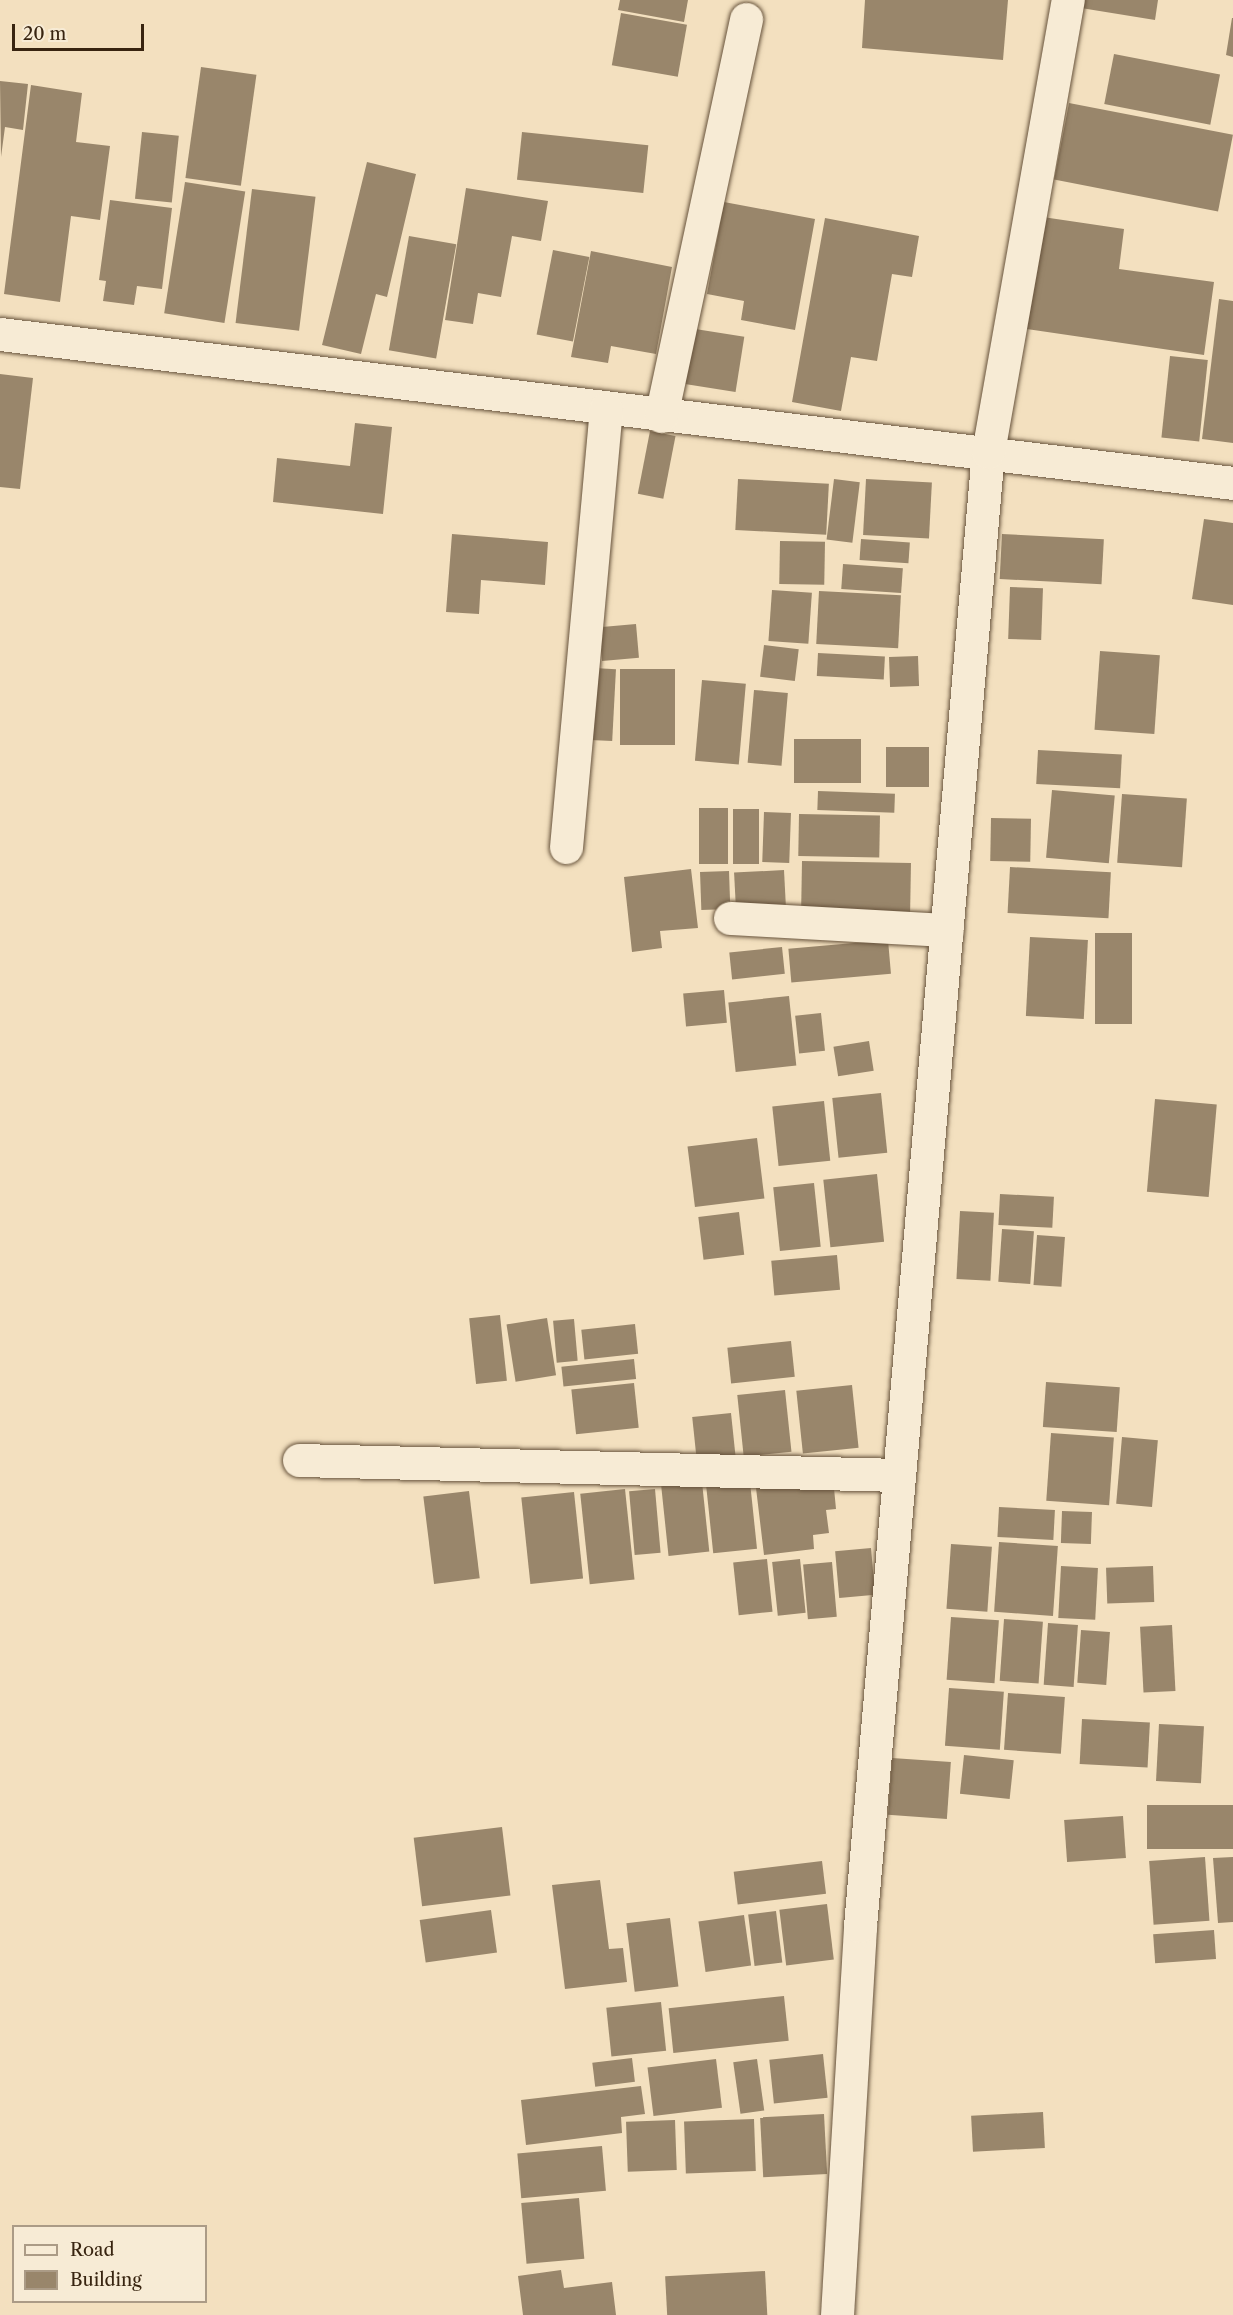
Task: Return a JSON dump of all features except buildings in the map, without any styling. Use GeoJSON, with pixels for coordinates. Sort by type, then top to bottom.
{"type":"FeatureCollection","features":[{"type":"Feature","properties":{"kind":"street"},"geometry":{"type":"LineString","coordinates":[[837,2315],[860,1926],[988,452],[1068,0]]}},
{"type":"Feature","properties":{"kind":"street"},"geometry":{"type":"LineString","coordinates":[[661,416],[746,19]]}},
{"type":"Feature","properties":{"kind":"street"},"geometry":{"type":"LineString","coordinates":[[0,334],[661,416],[988,452],[1233,483]]}},
{"type":"Feature","properties":{"kind":"street"},"geometry":{"type":"LineString","coordinates":[[566,846],[606,409]]}},
{"type":"Feature","properties":{"kind":"street"},"geometry":{"type":"LineString","coordinates":[[730,918],[947,930]]}},
{"type":"Feature","properties":{"kind":"street"},"geometry":{"type":"LineString","coordinates":[[299,1460],[899,1475]]}}]}
